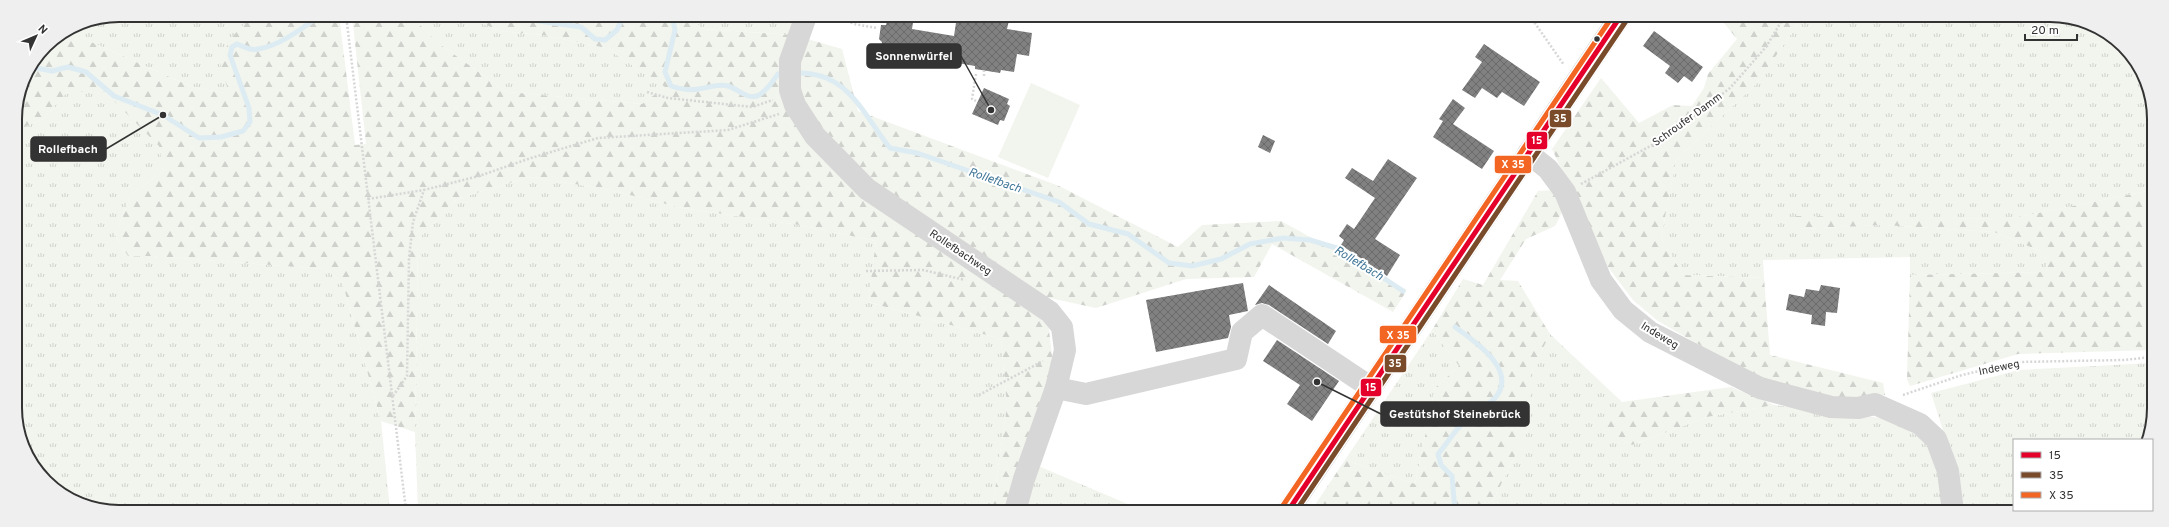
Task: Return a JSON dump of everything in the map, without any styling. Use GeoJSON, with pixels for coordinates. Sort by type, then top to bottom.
{"type":"FeatureCollection","features":[{"type":"Feature","properties":{"kind":"main road"},"geometry":{"type":"LineString","coordinates":[[1292,505],[1578,77],[1616,22]]}},
{"type":"Feature","properties":{"kind":"street"},"geometry":{"type":"LineString","coordinates":[[792,96],[790,61],[804,22]]}},
{"type":"Feature","properties":{"kind":"street","name":"Rollefbachweg"},"geometry":{"type":"LineString","coordinates":[[792,96],[815,136],[867,189],[1050,312],[1062,327],[1065,350],[1056,388],[1024,479],[1017,505]]}},
{"type":"Feature","properties":{"kind":"street","name":"Indeweg"},"geometry":{"type":"LineString","coordinates":[[1528,153],[1548,169],[1565,192],[1601,280],[1623,310],[1650,332],[1760,388],[1831,407],[1858,408],[1874,404]]}},
{"type":"Feature","properties":{"kind":"street"},"geometry":{"type":"LineString","coordinates":[[1056,388],[1086,394],[1236,359],[1242,332],[1262,315],[1370,387]]}},
{"type":"Feature","properties":{"kind":"street"},"geometry":{"type":"LineString","coordinates":[[1874,404],[1920,424],[1936,439],[1948,471],[1952,505]]}},
{"type":"Feature","properties":{"kind":"path"},"geometry":{"type":"LineString","coordinates":[[347,22],[405,505]]}},
{"type":"Feature","properties":{"kind":"path"},"geometry":{"type":"LineString","coordinates":[[850,22],[877,28]]}},
{"type":"Feature","properties":{"kind":"path"},"geometry":{"type":"LineString","coordinates":[[1534,22],[1560,61],[1578,77]]}},
{"type":"Feature","properties":{"kind":"path","name":"Schroufer Damm"},"geometry":{"type":"LineString","coordinates":[[1565,192],[1665,138],[1730,88],[1766,47],[1781,22]]}},
{"type":"Feature","properties":{"kind":"path"},"geometry":{"type":"LineString","coordinates":[[984,71],[984,76]]}},
{"type":"Feature","properties":{"kind":"path"},"geometry":{"type":"LineString","coordinates":[[976,74],[972,99],[976,101]]}},
{"type":"Feature","properties":{"kind":"path"},"geometry":{"type":"LineString","coordinates":[[647,92],[668,98],[752,107],[792,96]]}},
{"type":"Feature","properties":{"kind":"path"},"geometry":{"type":"LineString","coordinates":[[368,199],[424,190],[479,176],[531,158],[598,138],[728,130],[782,113],[792,96]]}},
{"type":"Feature","properties":{"kind":"path"},"geometry":{"type":"LineString","coordinates":[[392,396],[407,376],[409,258],[413,222],[424,190]]}},
{"type":"Feature","properties":{"kind":"path"},"geometry":{"type":"LineString","coordinates":[[866,271],[923,270],[966,280]]}},
{"type":"Feature","properties":{"kind":"path"},"geometry":{"type":"LineString","coordinates":[[979,395],[1065,350]]}},
{"type":"Feature","properties":{"kind":"path","name":"Indeweg"},"geometry":{"type":"LineString","coordinates":[[1874,404],[1962,375],[2019,362],[2124,360],[2147,358]]}},
{"type":"Feature","properties":{"kind":"green space"},"geometry":{"type":"Polygon","coordinates":[[[119,22],[247,22],[242,27],[229,94],[192,87],[73,34],[94,25],[119,22]]]}},
{"type":"Feature","properties":{"kind":"green space"},"geometry":{"type":"Polygon","coordinates":[[[246,22],[340,22],[355,145],[366,144],[353,22],[417,22],[438,43],[507,92],[642,104],[665,87],[606,48],[543,35],[499,31],[480,22],[696,22],[702,29],[794,35],[842,49],[858,111],[1059,186],[1178,247],[1202,225],[1281,221],[1407,290],[1393,312],[1272,244],[1254,277],[1186,279],[1096,308],[1045,297],[1053,364],[1013,505],[993,505],[1007,406],[1001,339],[868,302],[876,241],[799,225],[682,208],[606,189],[529,177],[457,199],[418,239],[415,432],[381,421],[342,281],[324,269],[152,256],[128,256],[115,235],[131,195],[164,170],[159,146],[105,92],[67,92],[43,119],[22,128],[22,112],[25,94],[35,70],[45,56],[56,56],[56,45],[73,34],[192,87],[229,94],[220,62],[230,39],[246,22]]]}},
{"type":"Feature","properties":{"kind":"green space"},"geometry":{"type":"Polygon","coordinates":[[[417,22],[480,22],[499,31],[543,35],[606,48],[666,87],[642,104],[507,92],[438,43],[417,22]]]}},
{"type":"Feature","properties":{"kind":"green space"},"geometry":{"type":"Polygon","coordinates":[[[696,22],[797,22],[794,35],[702,29],[696,22]]]}},
{"type":"Feature","properties":{"kind":"green space"},"geometry":{"type":"Polygon","coordinates":[[[1723,22],[1800,22],[1757,83],[1676,160],[1661,238],[1683,275],[1764,278],[1770,355],[1883,383],[1885,395],[1829,404],[1762,381],[1658,321],[1633,300],[1605,263],[1552,149],[1601,78],[1639,123],[1673,105],[1692,106],[1704,88],[1708,74],[1737,39],[1723,22]]]}},
{"type":"Feature","properties":{"kind":"green space"},"geometry":{"type":"Polygon","coordinates":[[[1800,22],[2050,22],[2081,27],[2104,38],[2119,50],[2134,70],[2140,82],[2147,112],[2147,191],[2008,219],[1796,217],[1798,229],[1882,225],[1994,232],[2045,253],[2047,272],[1910,275],[1910,257],[1763,260],[1764,278],[1683,275],[1661,238],[1676,160],[1757,83],[1800,22]]]}},
{"type":"Feature","properties":{"kind":"green space"},"geometry":{"type":"Polygon","coordinates":[[[1031,83],[1080,105],[1048,178],[998,157],[1031,83]]]}},
{"type":"Feature","properties":{"kind":"green space"},"geometry":{"type":"Polygon","coordinates":[[[67,92],[105,92],[160,146],[164,170],[131,195],[115,235],[128,256],[152,256],[324,269],[342,281],[381,421],[389,505],[112,505],[88,500],[76,495],[50,477],[35,457],[29,445],[22,415],[22,128],[43,119],[67,92]]]}},
{"type":"Feature","properties":{"kind":"green space"},"geometry":{"type":"Polygon","coordinates":[[[529,177],[606,189],[682,208],[799,225],[876,241],[868,302],[1001,339],[1007,406],[993,505],[418,505],[415,432],[418,239],[457,199],[529,177]]]}},
{"type":"Feature","properties":{"kind":"green space"},"geometry":{"type":"Polygon","coordinates":[[[1557,190],[1565,206],[1555,226],[1526,239],[1500,280],[1518,281],[1550,334],[1531,372],[1531,423],[1493,501],[1496,505],[1315,505],[1345,460],[1415,484],[1435,388],[1459,366],[1432,330],[1463,279],[1483,285],[1538,191],[1557,190]]]}},
{"type":"Feature","properties":{"kind":"green space"},"geometry":{"type":"Polygon","coordinates":[[[2147,191],[2147,350],[2018,354],[1910,386],[1907,379],[1910,275],[2047,272],[2045,253],[1994,232],[1882,225],[1797,229],[1796,216],[2008,219],[2147,191]]]}},
{"type":"Feature","properties":{"kind":"green space"},"geometry":{"type":"Polygon","coordinates":[[[1432,330],[1459,366],[1435,388],[1415,484],[1345,460],[1432,330]]]}},
{"type":"Feature","properties":{"kind":"green space"},"geometry":{"type":"Polygon","coordinates":[[[1550,334],[1622,402],[1603,428],[1632,445],[1707,417],[1774,405],[1889,419],[1926,441],[1943,480],[1946,505],[1496,505],[1493,501],[1531,423],[1531,372],[1550,334]]]}},
{"type":"Feature","properties":{"kind":"green space"},"geometry":{"type":"Polygon","coordinates":[[[2147,363],[2147,415],[2142,439],[2013,439],[2013,505],[1956,505],[1946,439],[1931,393],[2019,370],[2147,363]]]}},
{"type":"Feature","properties":{"kind":"green space"},"geometry":{"type":"Polygon","coordinates":[[[1731,387],[1774,405],[1707,417],[1632,445],[1602,428],[1622,402],[1731,387]]]}},
{"type":"Feature","properties":{"kind":"green space"},"geometry":{"type":"Polygon","coordinates":[[[1036,465],[1130,505],[1028,505],[1036,465]]]}},
{"type":"Feature","properties":{"kind":"building"},"geometry":{"type":"Polygon","coordinates":[[[887,22],[913,22],[912,29],[954,36],[956,22],[1009,22],[1007,29],[1032,33],[1029,56],[1017,54],[1014,72],[1001,70],[1000,73],[975,69],[975,66],[881,50],[882,42],[879,39],[881,25],[886,25],[887,22]]]}},
{"type":"Feature","properties":{"kind":"building"},"geometry":{"type":"Polygon","coordinates":[[[1654,31],[1703,67],[1692,82],[1684,76],[1678,83],[1665,73],[1670,66],[1643,46],[1654,31]]]}},
{"type":"Feature","properties":{"kind":"building"},"geometry":{"type":"Polygon","coordinates":[[[1484,44],[1540,82],[1524,106],[1502,92],[1497,98],[1482,88],[1475,98],[1462,90],[1482,62],[1475,57],[1484,44]]]}},
{"type":"Feature","properties":{"kind":"building"},"geometry":{"type":"Polygon","coordinates":[[[984,88],[1009,99],[1007,104],[1010,106],[1004,121],[1000,120],[998,125],[972,114],[984,88]]]}},
{"type":"Feature","properties":{"kind":"building"},"geometry":{"type":"Polygon","coordinates":[[[1453,99],[1465,108],[1453,124],[1494,151],[1482,169],[1433,137],[1443,121],[1439,119],[1453,99]]]}},
{"type":"Feature","properties":{"kind":"building"},"geometry":{"type":"Polygon","coordinates":[[[1263,135],[1275,141],[1270,153],[1258,147],[1263,135]]]}},
{"type":"Feature","properties":{"kind":"building"},"geometry":{"type":"Polygon","coordinates":[[[1388,159],[1417,178],[1375,239],[1400,255],[1387,276],[1341,245],[1344,240],[1339,236],[1347,224],[1354,229],[1375,198],[1345,178],[1352,168],[1373,181],[1388,159]]]}},
{"type":"Feature","properties":{"kind":"building"},"geometry":{"type":"Polygon","coordinates":[[[1243,283],[1248,311],[1229,315],[1231,327],[1228,338],[1156,352],[1146,300],[1243,283]]]}},
{"type":"Feature","properties":{"kind":"building"},"geometry":{"type":"Polygon","coordinates":[[[1269,285],[1336,331],[1328,344],[1269,305],[1262,303],[1255,305],[1269,285]]]}},
{"type":"Feature","properties":{"kind":"building"},"geometry":{"type":"Polygon","coordinates":[[[1821,285],[1840,288],[1837,313],[1826,312],[1825,326],[1811,324],[1812,315],[1786,310],[1789,294],[1804,297],[1806,289],[1819,291],[1821,285]]]}},
{"type":"Feature","properties":{"kind":"building"},"geometry":{"type":"Polygon","coordinates":[[[1277,340],[1339,381],[1312,421],[1287,404],[1300,385],[1263,361],[1277,340]]]}},
{"type":"Feature","properties":{"kind":"waterway","name":"Rollefbach"},"geometry":{"type":"LineString","coordinates":[[36,68],[52,71],[68,67],[86,72],[114,96],[163,115],[199,138],[221,137],[243,131],[250,122],[249,108],[230,55],[232,47],[237,44],[253,49],[266,47],[283,40],[311,22]]}},
{"type":"Feature","properties":{"kind":"waterway","name":"Rollefbach"},"geometry":{"type":"LineString","coordinates":[[546,22],[581,27],[595,39],[605,40],[617,30],[620,22]]}},
{"type":"Feature","properties":{"kind":"waterway","name":"Rollefbach"},"geometry":{"type":"LineString","coordinates":[[673,22],[675,30],[665,72],[671,86],[691,90],[724,85],[732,87],[746,95],[753,97],[763,92],[778,74],[786,73]]}},
{"type":"Feature","properties":{"kind":"waterway","name":"Rollefbach"},"geometry":{"type":"LineString","coordinates":[[796,73],[814,74],[829,79],[841,87],[862,108],[890,148],[917,153],[1059,202],[1089,224],[1128,234],[1169,263],[1192,266],[1221,259],[1250,244],[1283,238],[1310,240],[1340,249],[1403,291]]}},
{"type":"Feature","properties":{"kind":"waterway"},"geometry":{"type":"LineString","coordinates":[[1454,505],[1452,476],[1441,465],[1438,454],[1461,425],[1495,398],[1501,387],[1502,377],[1498,367],[1491,357],[1473,340],[1455,327]]}},
{"type":"Feature","properties":{"kind":"transit line"},"geometry":{"type":"LineString","coordinates":[[1283,505],[1609,22]]}},
{"type":"Feature","properties":{"kind":"transit line","name":"15"},"geometry":{"type":"LineString","coordinates":[[1292,505],[1617,22]]}},
{"type":"Feature","properties":{"kind":"transit line","name":"35"},"geometry":{"type":"LineString","coordinates":[[1300,505],[1625,22]]}},
{"type":"Feature","properties":{"kind":"place","name":"Sonnenwürfel"},"geometry":{"type":"Point","coordinates":[991,110]}},
{"type":"Feature","properties":{"kind":"place","name":"Rollefbach"},"geometry":{"type":"Point","coordinates":[163,115]}},
{"type":"Feature","properties":{"kind":"place","name":"Gestütshof Steinebrück"},"geometry":{"type":"Point","coordinates":[1317,382]}}]}
